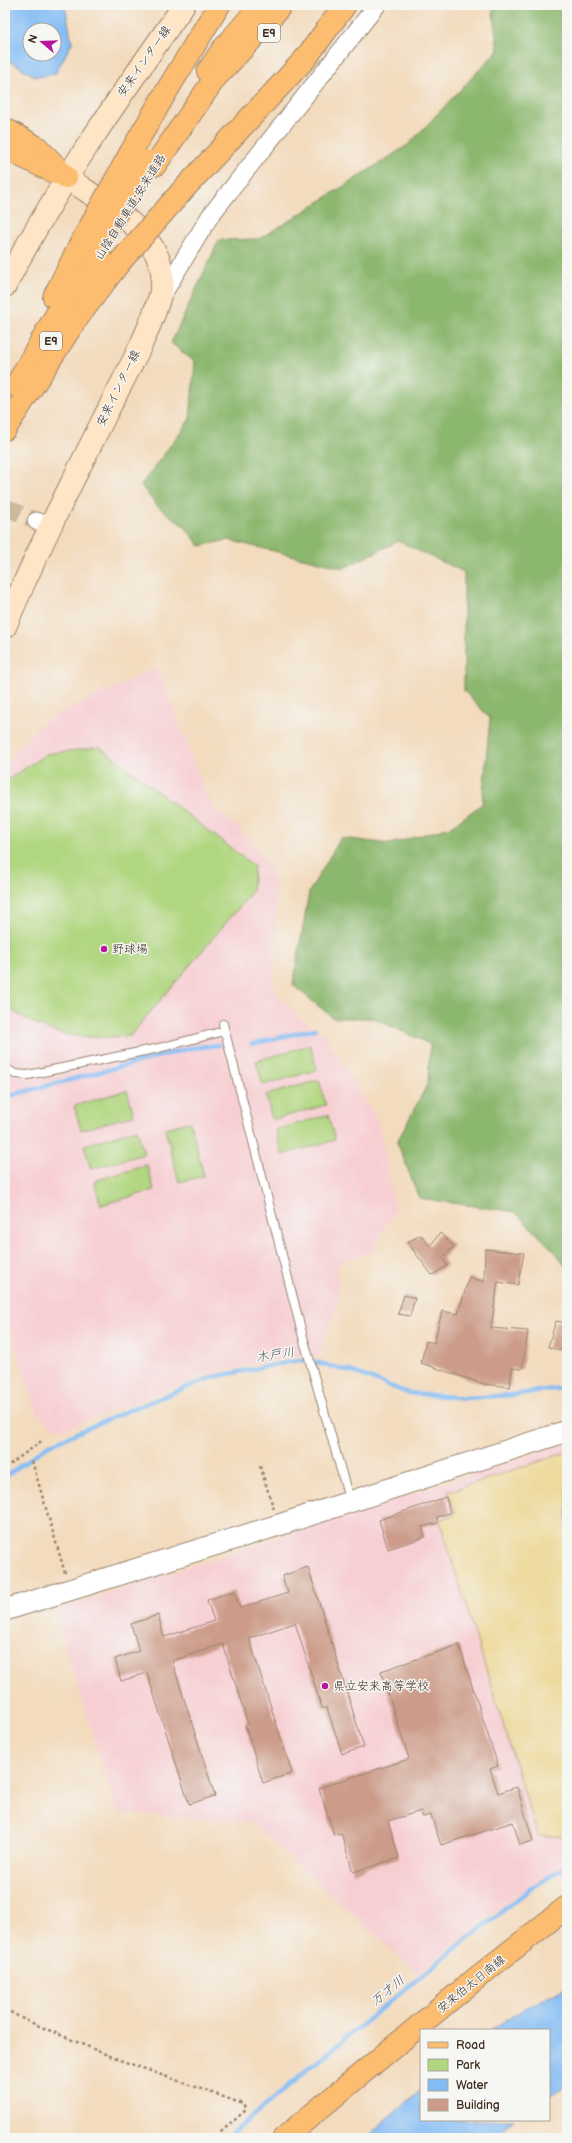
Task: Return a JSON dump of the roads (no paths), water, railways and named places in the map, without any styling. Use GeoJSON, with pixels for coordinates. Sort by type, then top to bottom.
{"type":"FeatureCollection","features":[{"type":"Feature","properties":{"kind":"main road","name":"安来インター線"},"geometry":{"type":"LineString","coordinates":[[5,286],[66,177],[114,103],[184,5]]}},
{"type":"Feature","properties":{"kind":"main road"},"geometry":{"type":"LineString","coordinates":[[5,401],[98,254],[145,159],[166,92],[220,5]]}},
{"type":"Feature","properties":{"kind":"main road","name":"E9"},"geometry":{"type":"LineString","coordinates":[[230,53],[247,5]]}},
{"type":"Feature","properties":{"kind":"main road","name":"山陰自動車道;安来道路"},"geometry":{"type":"LineString","coordinates":[[145,159],[230,53],[261,5]]}},
{"type":"Feature","properties":{"kind":"main road","name":"山陰自動車道;安来道路"},"geometry":{"type":"LineString","coordinates":[[230,53],[281,5]]}},
{"type":"Feature","properties":{"kind":"main road","name":"E9"},"geometry":{"type":"LineString","coordinates":[[230,53],[284,22],[296,5]]}},
{"type":"Feature","properties":{"kind":"main road"},"geometry":{"type":"LineString","coordinates":[[98,254],[182,192],[305,59],[345,5]]}},
{"type":"Feature","properties":{"kind":"main road"},"geometry":{"type":"LineString","coordinates":[[5,129],[38,148],[66,177]]}},
{"type":"Feature","properties":{"kind":"main road"},"geometry":{"type":"LineString","coordinates":[[5,148],[34,164],[66,177]]}},
{"type":"Feature","properties":{"kind":"main road","name":"安来インター線"},"geometry":{"type":"LineString","coordinates":[[5,628],[43,524],[138,350],[158,302],[162,276],[161,264],[152,245],[136,226],[66,177]]}},
{"type":"Feature","properties":{"kind":"main road","name":"山陰自動車道;安来道路"},"geometry":{"type":"LineString","coordinates":[[5,408],[36,350],[98,254]]}},
{"type":"Feature","properties":{"kind":"main road","name":"山陰自動車道;安来道路"},"geometry":{"type":"LineString","coordinates":[[5,428],[98,254]]}},
{"type":"Feature","properties":{"kind":"main road","name":"安来伯太日南線"},"geometry":{"type":"LineString","coordinates":[[284,2138],[479,1976],[567,1907]]}},
{"type":"Feature","properties":{"kind":"street"},"geometry":{"type":"LineString","coordinates":[[158,302],[169,287],[210,216],[377,5]]}},
{"type":"Feature","properties":{"kind":"street"},"geometry":{"type":"LineString","coordinates":[[5,1610],[279,1525],[567,1431]]}},
{"type":"Feature","properties":{"kind":"lane"},"geometry":{"type":"LineString","coordinates":[[5,1068],[15,1074],[28,1075],[159,1048],[223,1027],[303,1337],[350,1502]]}},
{"type":"Feature","properties":{"kind":"water"},"geometry":{"type":"Polygon","coordinates":[[[5,5],[65,5],[72,43],[62,61],[62,22],[22,22],[22,62],[62,62],[55,74],[36,77],[5,58],[5,5]]]}},
{"type":"Feature","properties":{"kind":"water"},"geometry":{"type":"Polygon","coordinates":[[[567,1988],[567,2086],[550,2096],[550,2029],[492,2029],[529,2006],[567,1988]]]}},
{"type":"Feature","properties":{"kind":"water"},"geometry":{"type":"Polygon","coordinates":[[[420,2091],[420,2121],[513,2121],[489,2138],[365,2138],[420,2091]]]}},
{"type":"Feature","properties":{"kind":"waterway"},"geometry":{"type":"LineString","coordinates":[[252,1044],[315,1029]]}},
{"type":"Feature","properties":{"kind":"waterway"},"geometry":{"type":"LineString","coordinates":[[5,1097],[190,1048],[219,1045]]}},
{"type":"Feature","properties":{"kind":"waterway","name":"木戸川"},"geometry":{"type":"LineString","coordinates":[[5,1477],[47,1446],[127,1411],[213,1377],[299,1360],[319,1363],[356,1373],[408,1393],[466,1398],[512,1395],[567,1387]]}},
{"type":"Feature","properties":{"kind":"waterway","name":"万才川"},"geometry":{"type":"LineString","coordinates":[[226,2138],[389,2002],[530,1889],[567,1866]]}},
{"type":"Feature","properties":{"kind":"tunnel"},"geometry":{"type":"LineString","coordinates":[[5,507],[36,521]]}},
{"type":"Feature","properties":{"kind":"place","name":"野球場"},"geometry":{"type":"Point","coordinates":[104,949]}},
{"type":"Feature","properties":{"kind":"place","name":"県立安来高等学校"},"geometry":{"type":"Point","coordinates":[325,1686]}}]}
